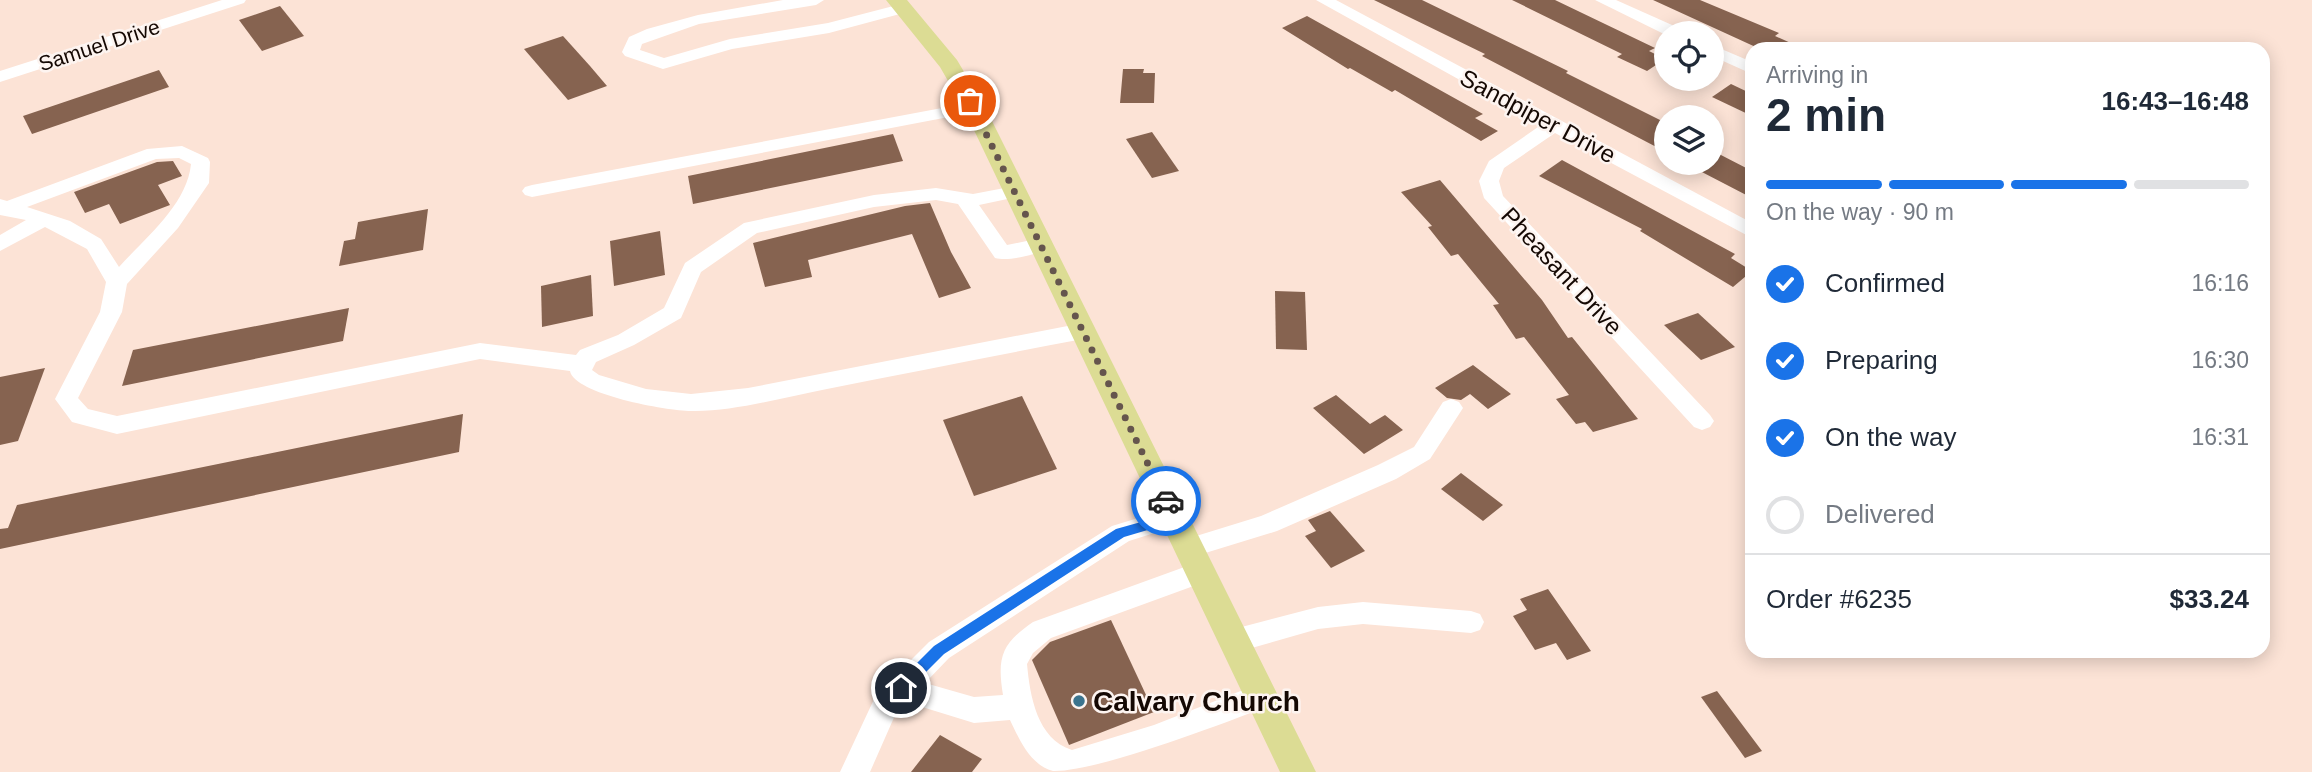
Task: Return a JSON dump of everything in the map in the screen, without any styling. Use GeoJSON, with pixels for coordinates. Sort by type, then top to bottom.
{"type":"FeatureCollection","features":[{"type":"Feature","properties":{"kind":"main road"},"geometry":{"type":"LineString","coordinates":[[900,4],[949,65],[974,107],[1298,772]]}},
{"type":"Feature","properties":{"kind":"street","name":"Samuel Drive"},"geometry":{"type":"LineString","coordinates":[[0,78],[238,0]]}},
{"type":"Feature","properties":{"kind":"street","name":"Sandpiper Drive"},"geometry":{"type":"LineString","coordinates":[[1324,0],[1745,228]]}},
{"type":"Feature","properties":{"kind":"street"},"geometry":{"type":"LineString","coordinates":[[1603,0],[1654,23]]}},
{"type":"Feature","properties":{"kind":"street"},"geometry":{"type":"LineString","coordinates":[[635,41],[631,52],[663,64],[730,44],[829,28],[900,4]]}},
{"type":"Feature","properties":{"kind":"street"},"geometry":{"type":"LineString","coordinates":[[1724,56],[1745,66]]}},
{"type":"Feature","properties":{"kind":"street"},"geometry":{"type":"LineString","coordinates":[[531,191],[974,107]]}},
{"type":"Feature","properties":{"kind":"street","name":"Pheasant Drive"},"geometry":{"type":"LineString","coordinates":[[1554,125],[1496,165],[1489,181],[1494,198],[1702,421]]}},
{"type":"Feature","properties":{"kind":"street"},"geometry":{"type":"LineString","coordinates":[[3,208],[153,153],[182,152],[201,162],[199,183],[178,213],[117,282],[111,312],[66,399],[80,415],[117,425],[480,351],[581,364]]}},
{"type":"Feature","properties":{"kind":"street"},"geometry":{"type":"LineString","coordinates":[[1015,192],[973,200],[936,194],[874,201],[751,228],[692,268],[673,313],[651,328],[588,356],[581,364],[581,374],[591,381],[646,397],[691,403],[748,396],[1083,331]]}},
{"type":"Feature","properties":{"kind":"street"},"geometry":{"type":"LineString","coordinates":[[964,198],[1002,253],[1041,245]]}},
{"type":"Feature","properties":{"kind":"street"},"geometry":{"type":"LineString","coordinates":[[3,208],[63,226],[94,244],[117,282]]}},
{"type":"Feature","properties":{"kind":"street"},"geometry":{"type":"LineString","coordinates":[[0,244],[43,219]]}},
{"type":"Feature","properties":{"kind":"street"},"geometry":{"type":"LineString","coordinates":[[1261,696],[1155,738],[1072,764],[1060,762],[1044,751],[1026,725],[1016,698],[1014,660],[1024,643],[1042,630],[1422,453],[1451,408]]}},
{"type":"Feature","properties":{"kind":"street"},"geometry":{"type":"LineString","coordinates":[[855,772],[886,704],[939,650],[1121,533],[1174,517]]}},
{"type":"Feature","properties":{"kind":"street"},"geometry":{"type":"LineString","coordinates":[[1234,641],[1318,618],[1363,613],[1471,622]]}},
{"type":"Feature","properties":{"kind":"street"},"geometry":{"type":"LineString","coordinates":[[901,688],[974,710],[1019,706]]}},
{"type":"Feature","properties":{"kind":"lane"},"geometry":{"type":"LineString","coordinates":[[635,41],[674,25],[817,0]]}},
{"type":"Feature","properties":{"kind":"building"},"geometry":{"type":"Polygon","coordinates":[[[1374,0],[1422,0],[1568,71],[1566,73],[1654,117],[1654,146],[1482,56],[1485,54],[1374,0]]]}},
{"type":"Feature","properties":{"kind":"building"},"geometry":{"type":"Polygon","coordinates":[[[1512,0],[1555,0],[1654,48],[1649,51],[1654,54],[1654,66],[1647,71],[1617,57],[1622,54],[1512,0]]]}},
{"type":"Feature","properties":{"kind":"building"},"geometry":{"type":"Polygon","coordinates":[[[1653,0],[1700,0],[1779,33],[1775,36],[1788,42],[1745,42],[1724,33],[1724,21],[1699,21],[1653,0]]]}},
{"type":"Feature","properties":{"kind":"building"},"geometry":{"type":"Polygon","coordinates":[[[280,6],[304,36],[262,51],[239,20],[280,6]]]}},
{"type":"Feature","properties":{"kind":"building"},"geometry":{"type":"Polygon","coordinates":[[[1307,16],[1483,114],[1475,118],[1498,131],[1481,141],[1395,90],[1392,92],[1348,69],[1282,28],[1307,16]]]}},
{"type":"Feature","properties":{"kind":"building"},"geometry":{"type":"Polygon","coordinates":[[[563,36],[607,86],[568,100],[524,49],[563,36]]]}},
{"type":"Feature","properties":{"kind":"building"},"geometry":{"type":"Polygon","coordinates":[[[1123,69],[1144,69],[1143,73],[1155,73],[1154,103],[1120,103],[1123,69]]]}},
{"type":"Feature","properties":{"kind":"building"},"geometry":{"type":"Polygon","coordinates":[[[159,70],[169,87],[32,134],[23,116],[159,70]]]}},
{"type":"Feature","properties":{"kind":"building"},"geometry":{"type":"Polygon","coordinates":[[[1731,84],[1745,91],[1745,113],[1712,97],[1731,84]]]}},
{"type":"Feature","properties":{"kind":"building"},"geometry":{"type":"Polygon","coordinates":[[[1152,132],[1179,171],[1152,178],[1126,139],[1152,132]]]}},
{"type":"Feature","properties":{"kind":"building"},"geometry":{"type":"Polygon","coordinates":[[[893,134],[903,161],[693,204],[688,176],[893,134]]]}},
{"type":"Feature","properties":{"kind":"building"},"geometry":{"type":"Polygon","coordinates":[[[1724,157],[1745,167],[1745,194],[1708,175],[1724,175],[1724,157]]]}},
{"type":"Feature","properties":{"kind":"building"},"geometry":{"type":"Polygon","coordinates":[[[1562,160],[1735,254],[1731,258],[1745,267],[1745,277],[1733,287],[1640,231],[1642,229],[1539,176],[1562,160]]]}},
{"type":"Feature","properties":{"kind":"building"},"geometry":{"type":"Polygon","coordinates":[[[173,161],[182,176],[158,185],[170,205],[120,224],[109,204],[85,213],[74,192],[157,162],[173,161]]]}},
{"type":"Feature","properties":{"kind":"building"},"geometry":{"type":"Polygon","coordinates":[[[1440,180],[1542,300],[1568,338],[1572,337],[1638,419],[1593,432],[1585,422],[1576,424],[1556,399],[1569,395],[1524,337],[1516,339],[1493,305],[1499,304],[1458,254],[1451,256],[1428,227],[1432,226],[1401,192],[1440,180]]]}},
{"type":"Feature","properties":{"kind":"building"},"geometry":{"type":"Polygon","coordinates":[[[930,203],[951,252],[971,288],[939,298],[912,234],[808,260],[812,277],[765,287],[753,243],[905,206],[930,203]]]}},
{"type":"Feature","properties":{"kind":"building"},"geometry":{"type":"Polygon","coordinates":[[[428,209],[423,250],[339,266],[344,241],[355,239],[358,222],[428,209]]]}},
{"type":"Feature","properties":{"kind":"building"},"geometry":{"type":"Polygon","coordinates":[[[660,231],[665,275],[614,286],[610,241],[660,231]]]}},
{"type":"Feature","properties":{"kind":"building"},"geometry":{"type":"Polygon","coordinates":[[[591,275],[593,316],[542,327],[541,286],[591,275]]]}},
{"type":"Feature","properties":{"kind":"building"},"geometry":{"type":"Polygon","coordinates":[[[1275,291],[1305,292],[1307,350],[1276,349],[1275,291]]]}},
{"type":"Feature","properties":{"kind":"building"},"geometry":{"type":"Polygon","coordinates":[[[349,308],[343,341],[122,386],[133,350],[349,308]]]}},
{"type":"Feature","properties":{"kind":"building"},"geometry":{"type":"Polygon","coordinates":[[[1698,313],[1735,347],[1701,360],[1664,325],[1698,313]]]}},
{"type":"Feature","properties":{"kind":"building"},"geometry":{"type":"Polygon","coordinates":[[[1473,365],[1511,394],[1488,409],[1470,394],[1461,400],[1447,398],[1435,388],[1473,365]]]}},
{"type":"Feature","properties":{"kind":"building"},"geometry":{"type":"Polygon","coordinates":[[[45,368],[18,441],[0,445],[0,377],[45,368]]]}},
{"type":"Feature","properties":{"kind":"building"},"geometry":{"type":"Polygon","coordinates":[[[1336,395],[1370,424],[1385,415],[1403,430],[1364,454],[1313,408],[1336,395]]]}},
{"type":"Feature","properties":{"kind":"building"},"geometry":{"type":"Polygon","coordinates":[[[1022,396],[1057,469],[974,496],[943,420],[1022,396]]]}},
{"type":"Feature","properties":{"kind":"building"},"geometry":{"type":"Polygon","coordinates":[[[463,414],[459,452],[0,549],[0,529],[8,528],[17,505],[463,414]]]}},
{"type":"Feature","properties":{"kind":"building"},"geometry":{"type":"Polygon","coordinates":[[[1461,473],[1503,505],[1483,521],[1441,489],[1461,473]]]}},
{"type":"Feature","properties":{"kind":"building"},"geometry":{"type":"Polygon","coordinates":[[[1330,511],[1365,551],[1331,568],[1305,536],[1316,531],[1308,520],[1330,511]]]}},
{"type":"Feature","properties":{"kind":"building"},"geometry":{"type":"Polygon","coordinates":[[[1548,589],[1591,651],[1567,660],[1556,643],[1535,650],[1513,616],[1527,610],[1520,599],[1548,589]]]}},
{"type":"Feature","properties":{"kind":"building"},"geometry":{"type":"Polygon","coordinates":[[[1111,620],[1154,712],[1069,745],[1032,660],[1050,642],[1111,620]]]}},
{"type":"Feature","properties":{"kind":"building"},"geometry":{"type":"Polygon","coordinates":[[[1717,691],[1762,751],[1745,758],[1701,697],[1717,691]]]}},
{"type":"Feature","properties":{"kind":"building"},"geometry":{"type":"Polygon","coordinates":[[[940,735],[982,759],[972,772],[911,772],[940,735]]]}},
{"type":"Feature","properties":{"kind":"way so far"},"geometry":{"type":"LineString","coordinates":[[970,101],[1166,501]]}},
{"type":"Feature","properties":{"kind":"place","name":"Calvary Church"},"geometry":{"type":"Point","coordinates":[1079,701]}},
{"type":"Feature","properties":{"kind":"route"},"geometry":{"type":"LineString","coordinates":[[901,688],[939,650],[1121,533],[1174,517],[1166,501]]}}]}
